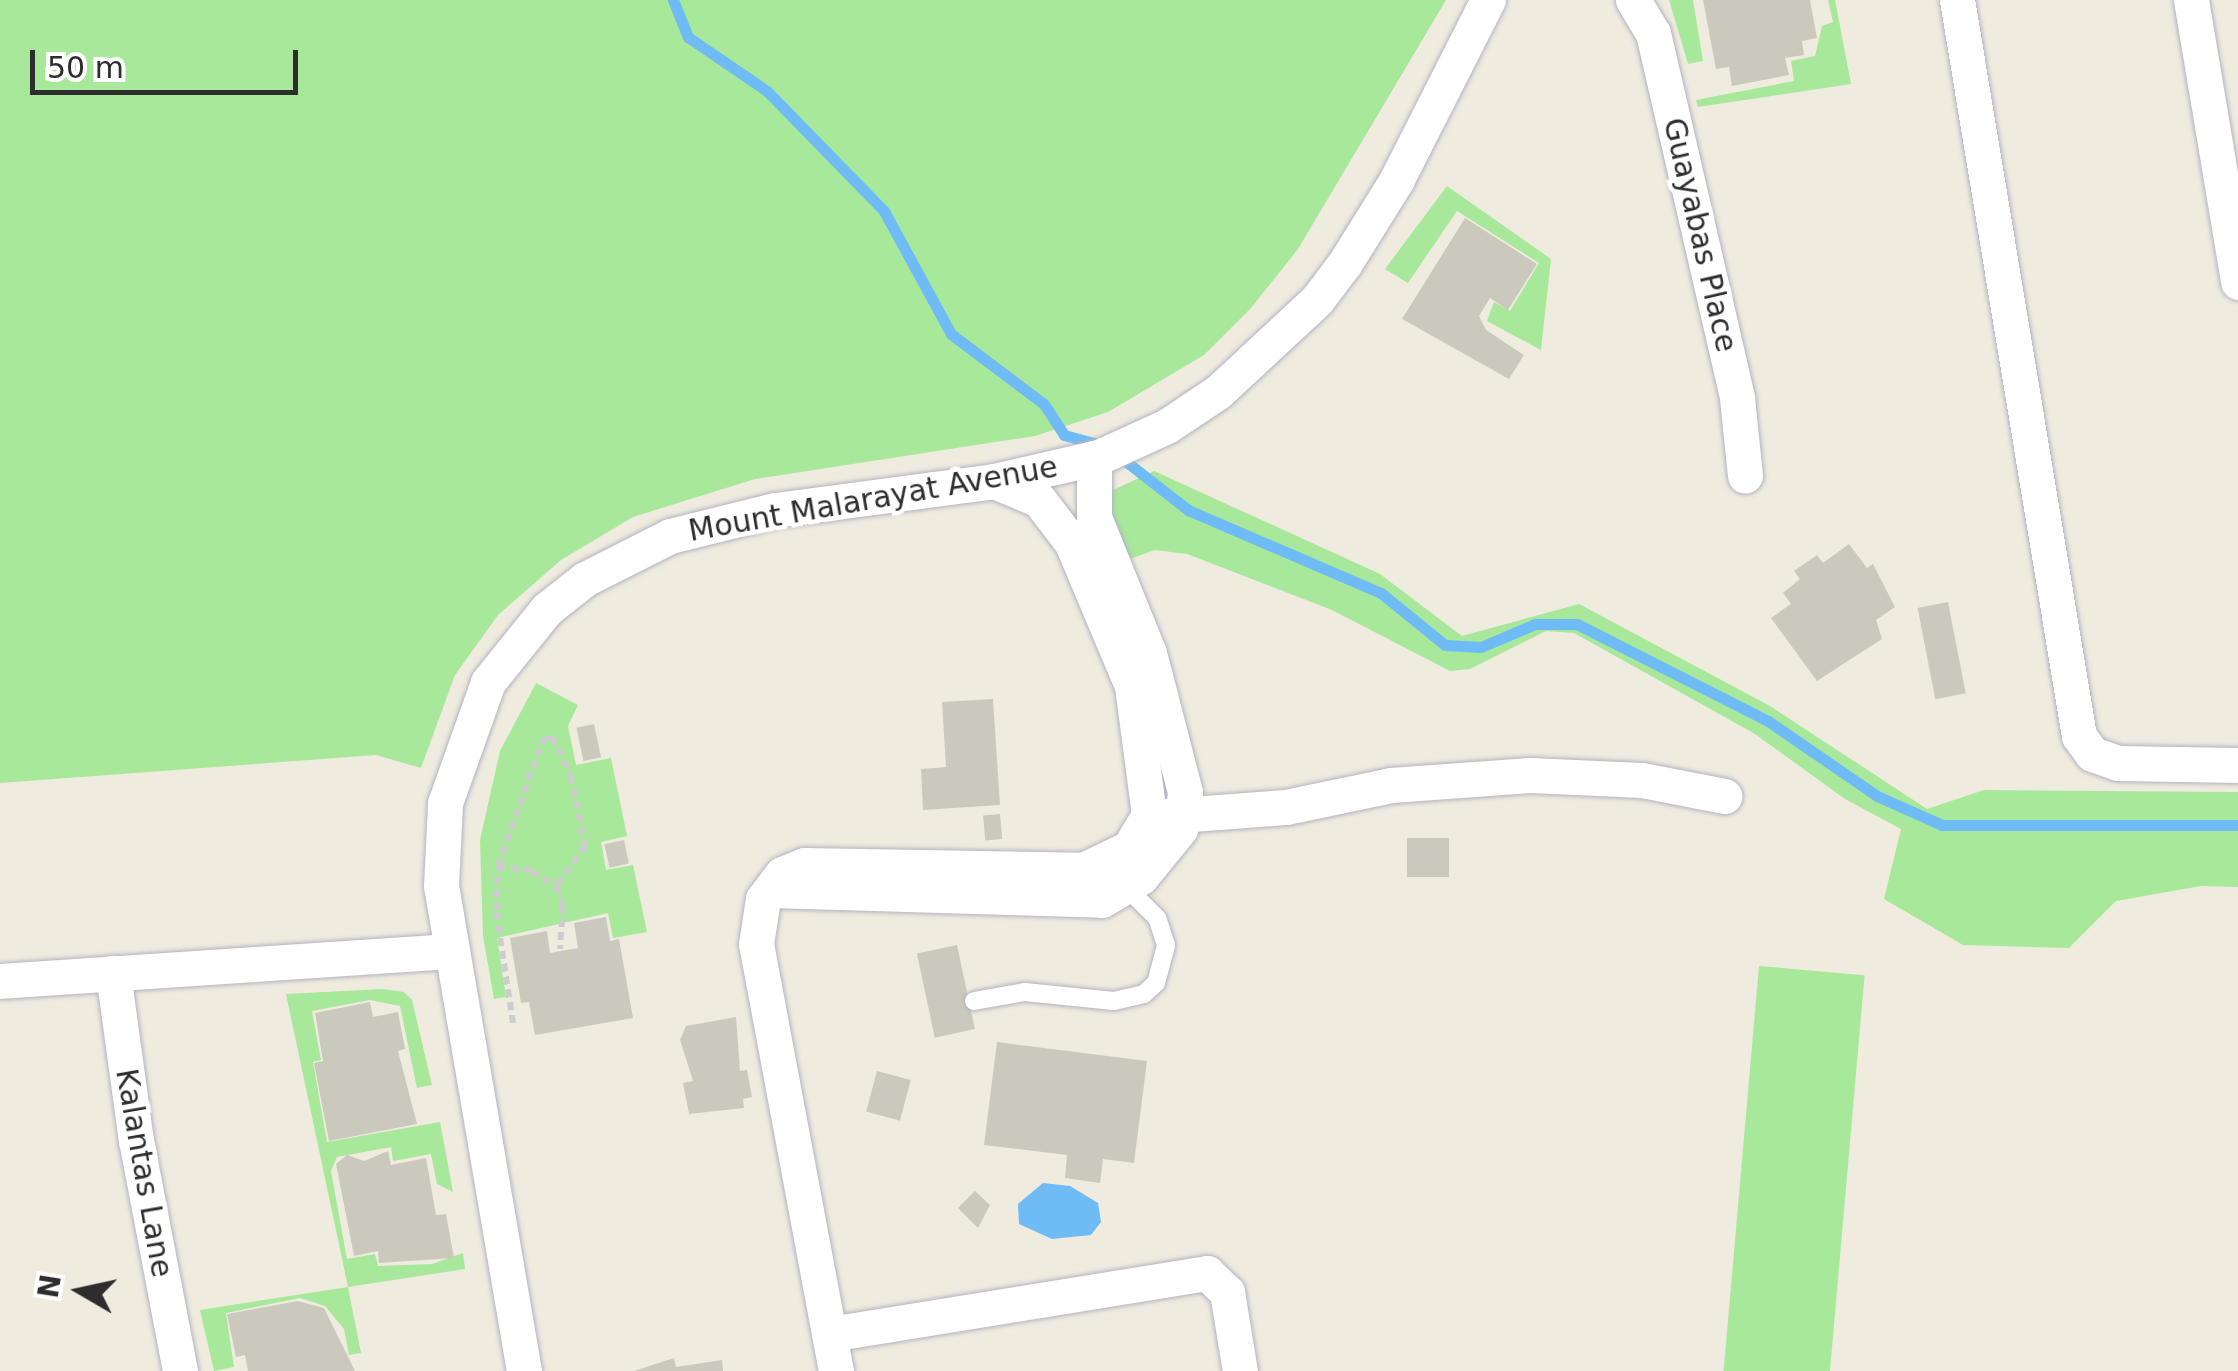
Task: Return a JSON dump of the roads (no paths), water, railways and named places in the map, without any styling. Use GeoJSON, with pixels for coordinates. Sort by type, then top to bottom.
{"type":"FeatureCollection","features":[{"type":"Feature","properties":{"kind":"street","name":"Mount Malarayat Avenue"},"geometry":{"type":"LineString","coordinates":[[524,1371],[448,951],[440,843],[456,759],[488,682],[547,609],[627,555],[712,522],[994,481],[1108,454],[1218,392],[1318,300],[1396,181],[1488,0]]}},
{"type":"Feature","properties":{"kind":"street","name":"Guayabas Place"},"geometry":{"type":"LineString","coordinates":[[1633,0],[1657,52],[1738,398],[1745,476]]}},
{"type":"Feature","properties":{"kind":"street"},"geometry":{"type":"LineString","coordinates":[[1957,0],[2080,736],[2092,754],[2118,764],[2238,765]]}},
{"type":"Feature","properties":{"kind":"street"},"geometry":{"type":"LineString","coordinates":[[2191,0],[2238,282]]}},
{"type":"Feature","properties":{"kind":"street"},"geometry":{"type":"LineString","coordinates":[[770,890],[1102,900],[1128,889],[1186,817],[1186,792],[1149,653],[1094,518],[1108,454]]}},
{"type":"Feature","properties":{"kind":"street"},"geometry":{"type":"LineString","coordinates":[[836,1371],[756,944],[756,920],[770,890],[782,874],[814,864],[1083,870],[1129,848],[1150,814],[1132,686],[1072,543],[1039,500],[994,481]]}},
{"type":"Feature","properties":{"kind":"street"},"geometry":{"type":"LineString","coordinates":[[1150,814],[1186,817],[1286,807],[1391,786],[1530,775],[1642,780],[1724,796]]}},
{"type":"Feature","properties":{"kind":"street"},"geometry":{"type":"LineString","coordinates":[[0,981],[448,951]]}},
{"type":"Feature","properties":{"kind":"street","name":"Kalantas Lane"},"geometry":{"type":"LineString","coordinates":[[113,973],[136,1140],[180,1371]]}},
{"type":"Feature","properties":{"kind":"street"},"geometry":{"type":"LineString","coordinates":[[830,1334],[1207,1272],[1227,1292],[1240,1371]]}},
{"type":"Feature","properties":{"kind":"lane"},"geometry":{"type":"LineString","coordinates":[[974,1001],[1026,992],[1114,1001],[1144,994],[1156,982],[1166,946],[1157,918],[1128,889]]}},
{"type":"Feature","properties":{"kind":"water"},"geometry":{"type":"Polygon","coordinates":[[[1043,1183],[1070,1186],[1098,1203],[1101,1222],[1091,1235],[1052,1239],[1019,1224],[1018,1204],[1043,1183]]]}},
{"type":"Feature","properties":{"kind":"waterway"},"geometry":{"type":"LineString","coordinates":[[673,0],[688,37],[767,91],[884,211],[951,334],[1044,404],[1064,435],[1094,443]]}},
{"type":"Feature","properties":{"kind":"waterway"},"geometry":{"type":"LineString","coordinates":[[1119,456],[1188,510],[1381,593],[1445,645],[1481,647],[1535,624],[1577,624],[1768,721],[1877,796],[1942,825],[2238,825]]}}]}
